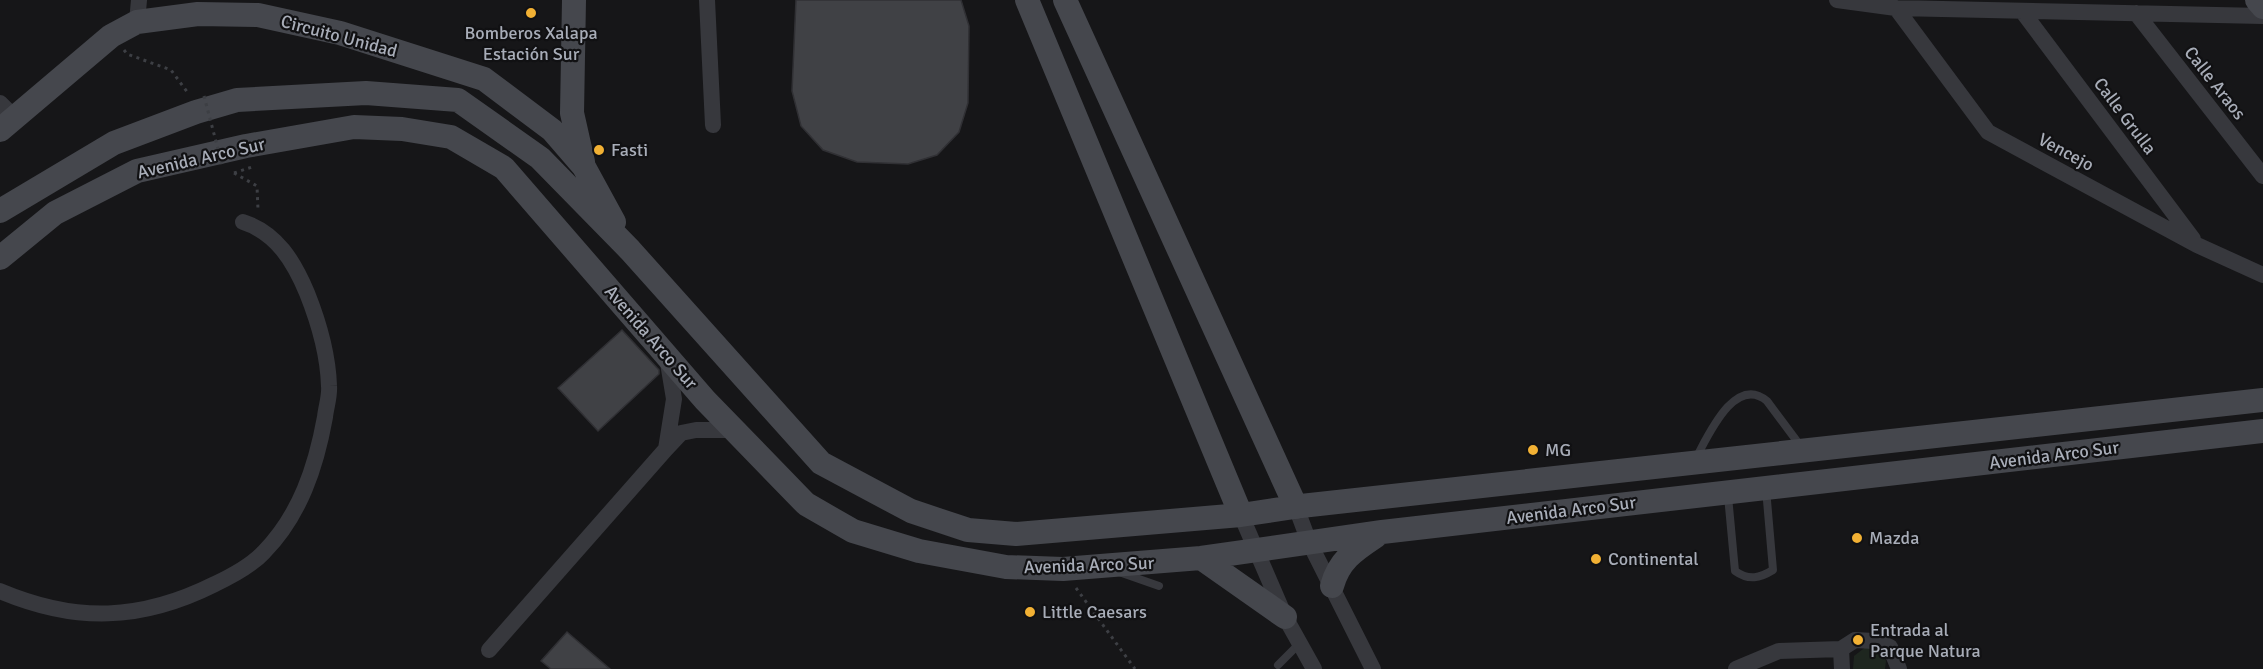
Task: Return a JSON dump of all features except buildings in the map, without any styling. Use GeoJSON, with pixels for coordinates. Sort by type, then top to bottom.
{"type":"FeatureCollection","features":[{"type":"Feature","properties":{"kind":"main road"},"geometry":{"type":"LineString","coordinates":[[540,158],[566,170],[584,167],[572,113],[574,0]]}},
{"type":"Feature","properties":{"kind":"main road"},"geometry":{"type":"LineString","coordinates":[[1028,0],[1241,515]]}},
{"type":"Feature","properties":{"kind":"main road"},"geometry":{"type":"LineString","coordinates":[[1065,0],[1296,507]]}},
{"type":"Feature","properties":{"kind":"main road"},"geometry":{"type":"LineString","coordinates":[[2257,0],[2263,7]]}},
{"type":"Feature","properties":{"kind":"main road","name":"Circuito Unidad"},"geometry":{"type":"LineString","coordinates":[[4,116],[111,36],[138,11],[258,15],[340,33],[484,79],[552,130],[584,167],[630,250]]}},
{"type":"Feature","properties":{"kind":"main road","name":"Avenida Arco Sur"},"geometry":{"type":"LineString","coordinates":[[0,211],[114,143],[195,112],[237,100],[366,93],[458,100],[540,158],[630,250],[821,463],[911,511],[968,530],[1016,534],[1241,515],[2263,400]]}},
{"type":"Feature","properties":{"kind":"main road","name":"Avenida Arco Sur"},"geometry":{"type":"LineString","coordinates":[[0,258],[55,213],[138,171],[246,146],[354,127],[402,129],[451,138],[504,168],[734,430],[806,504],[853,531],[963,561],[1006,567],[1063,569],[1201,558],[1382,532],[2263,431]]}},
{"type":"Feature","properties":{"kind":"main road"},"geometry":{"type":"LineString","coordinates":[[1332,586],[1336,570],[1348,555],[1382,532]]}},
{"type":"Feature","properties":{"kind":"main road"},"geometry":{"type":"LineString","coordinates":[[1201,558],[1286,617]]}},
{"type":"Feature","properties":{"kind":"street"},"geometry":{"type":"LineString","coordinates":[[707,0],[713,125]]}},
{"type":"Feature","properties":{"kind":"street"},"geometry":{"type":"LineString","coordinates":[[1838,1],[1896,8],[2263,16]]}},
{"type":"Feature","properties":{"kind":"street","name":"Vencejo"},"geometry":{"type":"LineString","coordinates":[[1896,8],[1988,132],[2197,245],[2263,275]]}},
{"type":"Feature","properties":{"kind":"street","name":"Calle Grulla"},"geometry":{"type":"LineString","coordinates":[[2022,11],[2197,245]]}},
{"type":"Feature","properties":{"kind":"street","name":"Calle Araos"},"geometry":{"type":"LineString","coordinates":[[2136,13],[2263,176]]}},
{"type":"Feature","properties":{"kind":"street"},"geometry":{"type":"LineString","coordinates":[[0,591],[50,609],[92,613],[147,611],[232,576],[264,553],[294,513],[318,459],[330,388],[321,329],[296,265],[251,224]]}},
{"type":"Feature","properties":{"kind":"street"},"geometry":{"type":"LineString","coordinates":[[666,354],[674,399],[666,449]]}},
{"type":"Feature","properties":{"kind":"street"},"geometry":{"type":"LineString","coordinates":[[489,650],[681,433],[696,430],[734,430]]}},
{"type":"Feature","properties":{"kind":"street"},"geometry":{"type":"LineString","coordinates":[[1296,507],[1310,542],[1373,669]]}},
{"type":"Feature","properties":{"kind":"street"},"geometry":{"type":"LineString","coordinates":[[1241,515],[1286,617],[1314,669]]}},
{"type":"Feature","properties":{"kind":"street"},"geometry":{"type":"LineString","coordinates":[[1736,669],[1779,651],[1841,649],[1855,640],[1874,641],[1890,647],[1899,669]]}},
{"type":"Feature","properties":{"kind":"street"},"geometry":{"type":"LineString","coordinates":[[1841,649],[1842,669]]}},
{"type":"Feature","properties":{"kind":"lane"},"geometry":{"type":"LineString","coordinates":[[1693,463],[1716,422],[1733,400],[1743,396],[1762,397],[1767,401],[1804,451]]}},
{"type":"Feature","properties":{"kind":"lane"},"geometry":{"type":"LineString","coordinates":[[1727,493],[1735,571],[1744,577],[1761,578],[1773,570],[1766,488]]}},
{"type":"Feature","properties":{"kind":"lane"},"geometry":{"type":"LineString","coordinates":[[1105,567],[1159,586]]}},
{"type":"Feature","properties":{"kind":"lane"},"geometry":{"type":"LineString","coordinates":[[1278,665],[1299,644]]}},
{"type":"Feature","properties":{"kind":"path"},"geometry":{"type":"LineString","coordinates":[[111,36],[127,54],[171,70],[188,93]]}},
{"type":"Feature","properties":{"kind":"path"},"geometry":{"type":"LineString","coordinates":[[204,96],[223,168]]}},
{"type":"Feature","properties":{"kind":"path"},"geometry":{"type":"LineString","coordinates":[[234,173],[257,186],[251,224]]}},
{"type":"Feature","properties":{"kind":"path"},"geometry":{"type":"LineString","coordinates":[[1063,569],[1135,669]]}},
{"type":"Feature","properties":{"kind":"shaded area"},"geometry":{"type":"Polygon","coordinates":[[[1867,646],[1882,652],[1886,661],[1885,669],[1853,669],[1854,656],[1867,646]]]}},
{"type":"Feature","properties":{"kind":"place","name":"Bomberos Xalapa Estación Sur"},"geometry":{"type":"Point","coordinates":[531,13]}},
{"type":"Feature","properties":{"kind":"place","name":"Fasti"},"geometry":{"type":"Point","coordinates":[599,150]}},
{"type":"Feature","properties":{"kind":"place","name":"MG"},"geometry":{"type":"Point","coordinates":[1533,450]}},
{"type":"Feature","properties":{"kind":"place","name":"Mazda"},"geometry":{"type":"Point","coordinates":[1857,538]}},
{"type":"Feature","properties":{"kind":"place","name":"Continental"},"geometry":{"type":"Point","coordinates":[1596,559]}},
{"type":"Feature","properties":{"kind":"place","name":"Little Caesars"},"geometry":{"type":"Point","coordinates":[1030,612]}},
{"type":"Feature","properties":{"kind":"place","name":"Entrada al Parque Natura"},"geometry":{"type":"Point","coordinates":[1858,640]}}]}
